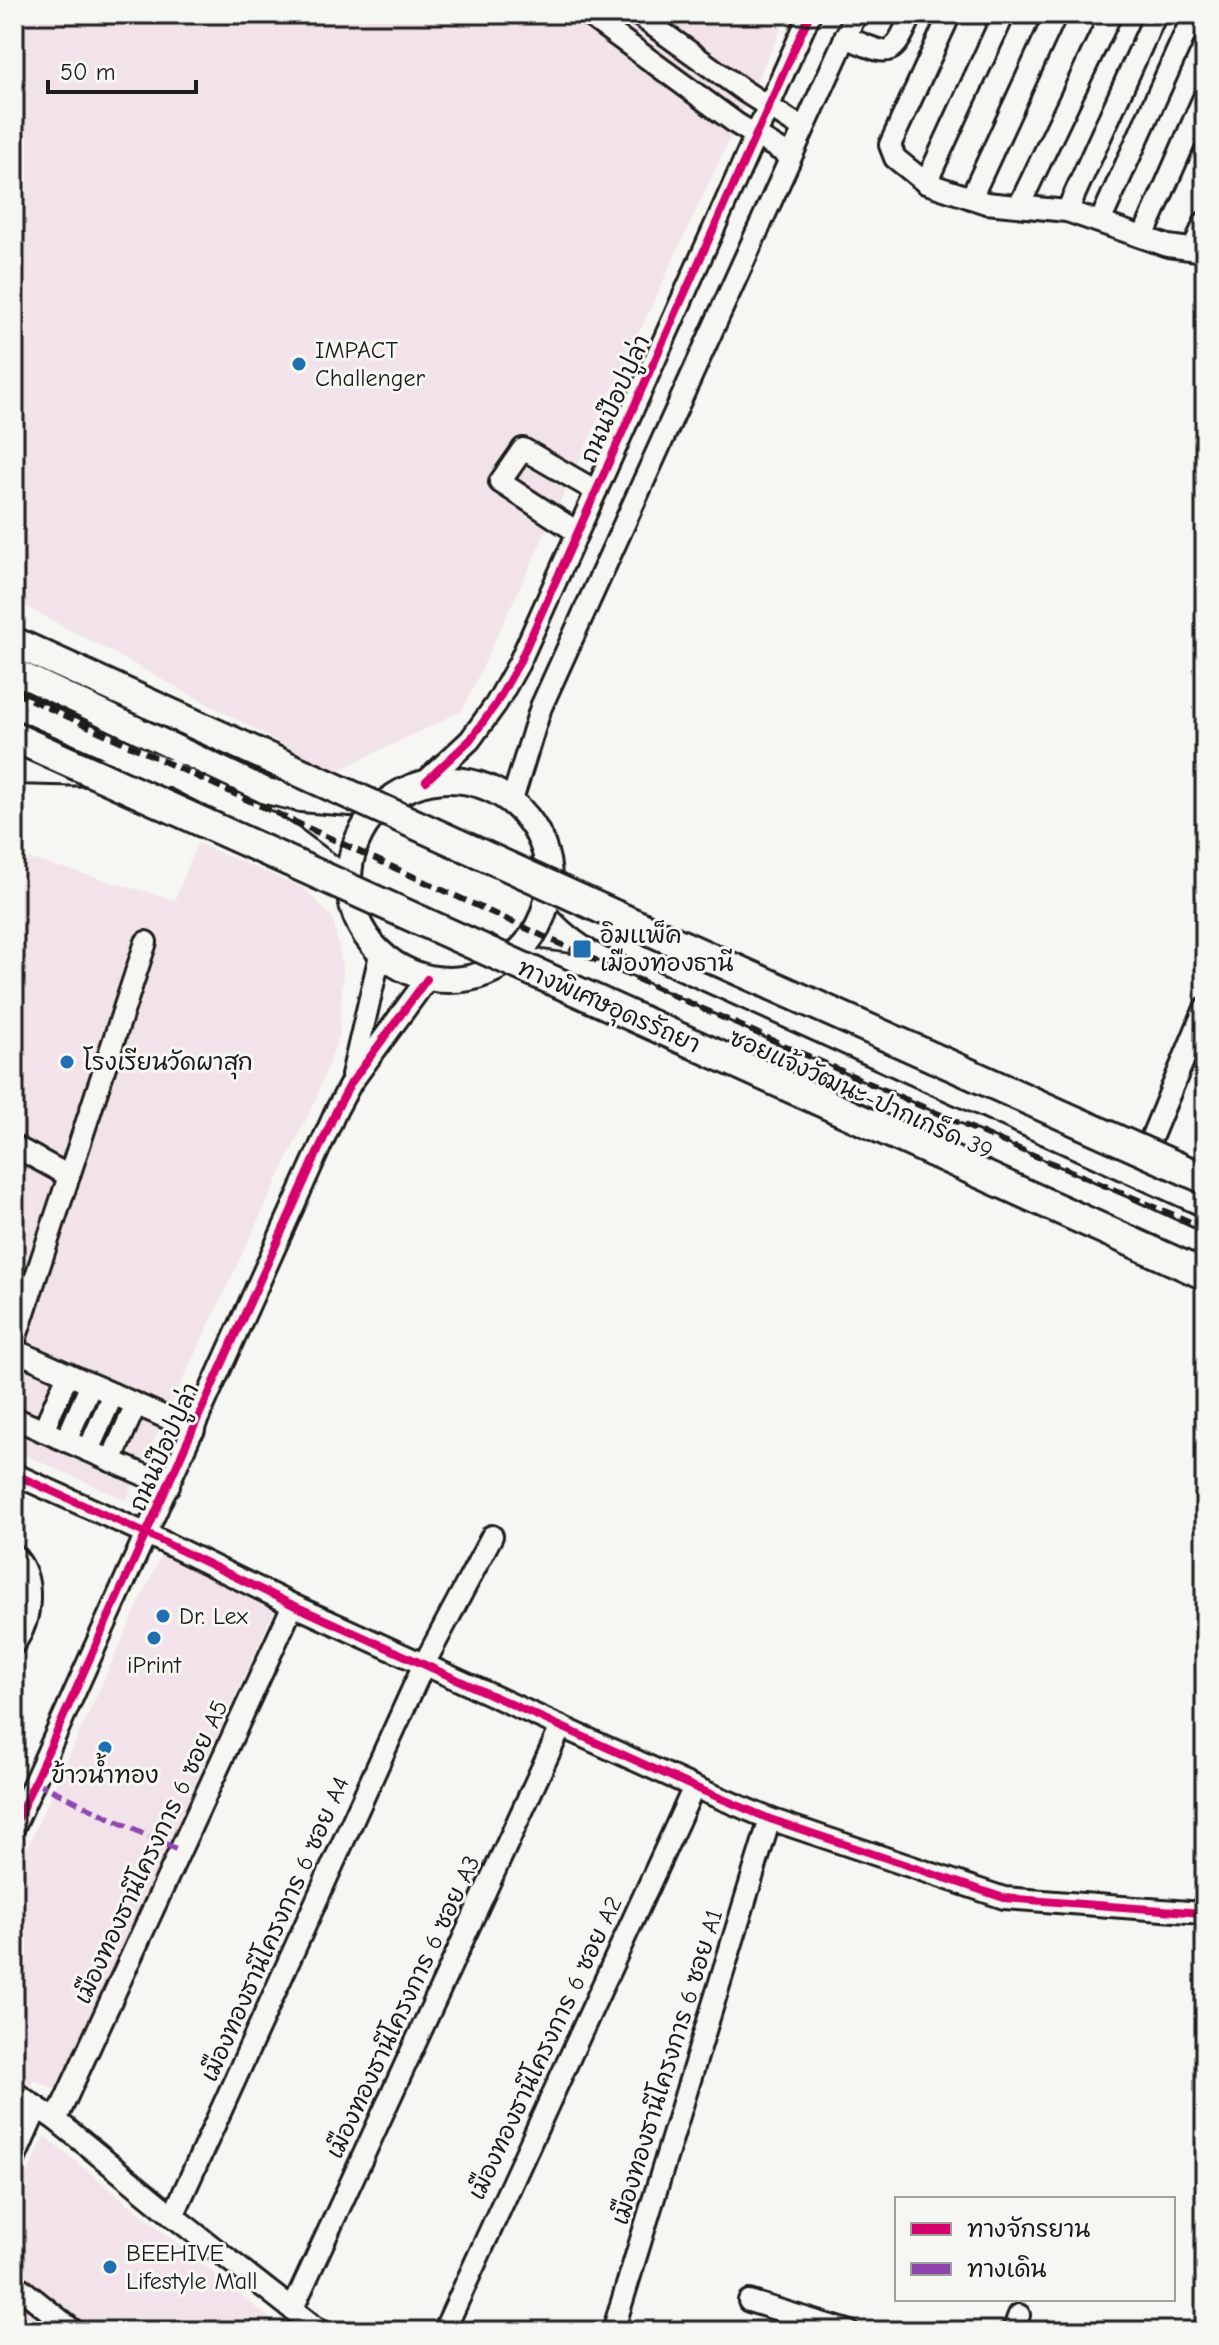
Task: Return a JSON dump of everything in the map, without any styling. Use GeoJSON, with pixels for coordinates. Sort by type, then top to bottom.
{"type":"FeatureCollection","features":[{"type":"Feature","properties":{"kind":"highway"},"geometry":{"type":"LineString","coordinates":[[14,642],[1205,1179]]}},
{"type":"Feature","properties":{"kind":"highway","name":"ทางพิเศษอุดรรัถยา"},"geometry":{"type":"LineString","coordinates":[[14,737],[1205,1275]]}},
{"type":"Feature","properties":{"kind":"highway"},"geometry":{"type":"LineString","coordinates":[[14,769],[169,773]]}},
{"type":"Feature","properties":{"kind":"main road"},"geometry":{"type":"LineString","coordinates":[[14,671],[266,791],[301,799],[380,806]]}},
{"type":"Feature","properties":{"kind":"main road"},"geometry":{"type":"LineString","coordinates":[[14,704],[169,773],[271,825],[348,880]]}},
{"type":"Feature","properties":{"kind":"main road","name":"ซอยแจ้งวัฒนะ-ปากเกร็ด 39"},"geometry":{"type":"LineString","coordinates":[[456,778],[486,785],[512,800],[540,835],[550,878],[546,909],[533,937],[512,959],[486,974],[457,981],[427,979],[402,970],[380,955],[356,921],[348,880],[356,840],[380,806],[401,790],[426,781],[456,778]]}},
{"type":"Feature","properties":{"kind":"main road","name":"ซอยแจ้งวัฒนะ-ปากเกร็ด 39"},"geometry":{"type":"LineString","coordinates":[[550,878],[572,907],[611,935],[1205,1204]]}},
{"type":"Feature","properties":{"kind":"main road","name":"ซอยแจ้งวัฒนะ-ปากเกร็ด 39"},"geometry":{"type":"LineString","coordinates":[[512,959],[585,969],[1205,1248]]}},
{"type":"Feature","properties":{"kind":"street"},"geometry":{"type":"LineString","coordinates":[[587,14],[753,136],[790,156]]}},
{"type":"Feature","properties":{"kind":"street"},"geometry":{"type":"LineString","coordinates":[[637,14],[802,128]]}},
{"type":"Feature","properties":{"kind":"street","name":"ถนนป๊อปปูล่า"},"geometry":{"type":"LineString","coordinates":[[426,781],[470,740],[496,704],[519,663],[810,14]]}},
{"type":"Feature","properties":{"kind":"street"},"geometry":{"type":"LineString","coordinates":[[512,800],[541,707],[856,14]]}},
{"type":"Feature","properties":{"kind":"street"},"geometry":{"type":"LineString","coordinates":[[845,37],[883,51],[893,48],[912,14]]}},
{"type":"Feature","properties":{"kind":"street"},"geometry":{"type":"LineString","coordinates":[[950,14],[890,145],[895,158],[926,183],[986,203],[1067,211],[1168,246],[1199,250],[1205,222]]}},
{"type":"Feature","properties":{"kind":"street"},"geometry":{"type":"LineString","coordinates":[[926,183],[1004,14]]}},
{"type":"Feature","properties":{"kind":"street"},"geometry":{"type":"LineString","coordinates":[[971,198],[1056,14]]}},
{"type":"Feature","properties":{"kind":"street"},"geometry":{"type":"LineString","coordinates":[[1019,206],[1111,14]]}},
{"type":"Feature","properties":{"kind":"street"},"geometry":{"type":"LineString","coordinates":[[1067,211],[1156,14]]}},
{"type":"Feature","properties":{"kind":"street"},"geometry":{"type":"LineString","coordinates":[[1100,222],[1194,14]]}},
{"type":"Feature","properties":{"kind":"street"},"geometry":{"type":"LineString","coordinates":[[1143,237],[1205,95]]}},
{"type":"Feature","properties":{"kind":"street"},"geometry":{"type":"LineString","coordinates":[[577,532],[500,482],[523,449],[596,491]]}},
{"type":"Feature","properties":{"kind":"street"},"geometry":{"type":"LineString","coordinates":[[14,1343],[22,1296],[69,1176],[146,942]]}},
{"type":"Feature","properties":{"kind":"street"},"geometry":{"type":"LineString","coordinates":[[351,1083],[380,955]]}},
{"type":"Feature","properties":{"kind":"street"},"geometry":{"type":"LineString","coordinates":[[351,1083],[427,979]]}},
{"type":"Feature","properties":{"kind":"street"},"geometry":{"type":"LineString","coordinates":[[1145,1153],[1205,1008]]}},
{"type":"Feature","properties":{"kind":"street","name":"ถนนป๊อปปูล่า"},"geometry":{"type":"LineString","coordinates":[[14,1827],[351,1083]]}},
{"type":"Feature","properties":{"kind":"street"},"geometry":{"type":"LineString","coordinates":[[14,1146],[69,1176]]}},
{"type":"Feature","properties":{"kind":"street"},"geometry":{"type":"LineString","coordinates":[[14,1350],[194,1430]]}},
{"type":"Feature","properties":{"kind":"street"},"geometry":{"type":"LineString","coordinates":[[43,1431],[68,1374]]}},
{"type":"Feature","properties":{"kind":"street"},"geometry":{"type":"LineString","coordinates":[[66,1441],[91,1384]]}},
{"type":"Feature","properties":{"kind":"street"},"geometry":{"type":"LineString","coordinates":[[88,1451],[113,1394]]}},
{"type":"Feature","properties":{"kind":"street"},"geometry":{"type":"LineString","coordinates":[[111,1461],[136,1404]]}},
{"type":"Feature","properties":{"kind":"street"},"geometry":{"type":"LineString","coordinates":[[14,1418],[169,1486]]}},
{"type":"Feature","properties":{"kind":"street"},"geometry":{"type":"LineString","coordinates":[[14,1474],[293,1605],[770,1819],[1004,1898],[1204,1910]]}},
{"type":"Feature","properties":{"kind":"street","name":"เมืองทองธานีโครงการ 6 ซอย A4"},"geometry":{"type":"LineString","coordinates":[[173,2216],[424,1664],[492,1536]]}},
{"type":"Feature","properties":{"kind":"street"},"geometry":{"type":"LineString","coordinates":[[14,1555],[22,1563],[28,1580],[29,1605],[21,1635],[14,1644]]}},
{"type":"Feature","properties":{"kind":"street","name":"เมืองทองธานีโครงการ 6 ซอย A5"},"geometry":{"type":"LineString","coordinates":[[56,2120],[293,1605]]}},
{"type":"Feature","properties":{"kind":"street","name":"เมืองทองธานีโครงการ 6 ซอย A3"},"geometry":{"type":"LineString","coordinates":[[293,2308],[561,1727]]}},
{"type":"Feature","properties":{"kind":"street","name":"เมืองทองธานีโครงการ 6 ซอย A2"},"geometry":{"type":"LineString","coordinates":[[444,2331],[694,1787]]}},
{"type":"Feature","properties":{"kind":"street","name":"เมืองทองธานีโครงการ 6 ซอย A1"},"geometry":{"type":"LineString","coordinates":[[613,2331],[770,1819]]}},
{"type":"Feature","properties":{"kind":"street"},"geometry":{"type":"LineString","coordinates":[[14,2092],[56,2120],[320,2331]]}},
{"type":"Feature","properties":{"kind":"street"},"geometry":{"type":"LineString","coordinates":[[14,2160],[37,2108]]}},
{"type":"Feature","properties":{"kind":"street"},"geometry":{"type":"LineString","coordinates":[[14,2283],[74,2331]]}},
{"type":"Feature","properties":{"kind":"street"},"geometry":{"type":"LineString","coordinates":[[749,2301],[848,2331]]}},
{"type":"Feature","properties":{"kind":"shaded area","name":"IMPACT Challenger"},"geometry":{"type":"Polygon","coordinates":[[[14,14],[788,14],[462,711],[335,772],[14,600],[14,14]]]}},
{"type":"Feature","properties":{"kind":"shaded area"},"geometry":{"type":"Polygon","coordinates":[[[197,843],[303,888],[333,918],[343,973],[339,1036],[316,1098],[126,1500],[14,1450],[14,901],[28,858],[175,900],[197,843]]]}},
{"type":"Feature","properties":{"kind":"shaded area"},"geometry":{"type":"Polygon","coordinates":[[[163,1551],[278,1602],[57,2090],[33,2080],[14,2121],[14,1876],[163,1551]]]}},
{"type":"Feature","properties":{"kind":"shaded area","name":"BEEHIVE Lifestyle Mall"},"geometry":{"type":"Polygon","coordinates":[[[45,2136],[285,2331],[14,2331],[14,2203],[45,2136]]]}},
{"type":"Feature","properties":{"kind":"railway"},"geometry":{"type":"LineString","coordinates":[[14,692],[756,1033],[1205,1228]]}},
{"type":"Feature","properties":{"kind":"marked path"},"geometry":{"type":"LineString","coordinates":[[35,1782],[180,1851]]}},
{"type":"Feature","properties":{"kind":"cycle path"},"geometry":{"type":"LineString","coordinates":[[426,781],[470,740],[496,704],[519,663],[810,14]]}},
{"type":"Feature","properties":{"kind":"cycle path"},"geometry":{"type":"LineString","coordinates":[[14,1827],[337,1109],[351,1083],[427,979]]}},
{"type":"Feature","properties":{"kind":"cycle path"},"geometry":{"type":"LineString","coordinates":[[14,1474],[293,1605],[770,1819],[1004,1898],[1202,1913],[1205,1903]]}},
{"type":"Feature","properties":{"kind":"place","name":"IMPACT Challenger"},"geometry":{"type":"Point","coordinates":[299,364]}},
{"type":"Feature","properties":{"kind":"place","name":"อิมแพ็ค เมืองทองธานี"},"geometry":{"type":"Point","coordinates":[582,949]}},
{"type":"Feature","properties":{"kind":"place","name":"โรงเรียนวัดผาสุก"},"geometry":{"type":"Point","coordinates":[67,1062]}},
{"type":"Feature","properties":{"kind":"place","name":"Dr. Lex"},"geometry":{"type":"Point","coordinates":[163,1616]}},
{"type":"Feature","properties":{"kind":"place","name":"iPrint"},"geometry":{"type":"Point","coordinates":[154,1638]}},
{"type":"Feature","properties":{"kind":"place","name":"ข้าวน้ำทอง"},"geometry":{"type":"Point","coordinates":[105,1748]}},
{"type":"Feature","properties":{"kind":"place","name":"BEEHIVE Lifestyle Mall"},"geometry":{"type":"Point","coordinates":[110,2267]}}]}
